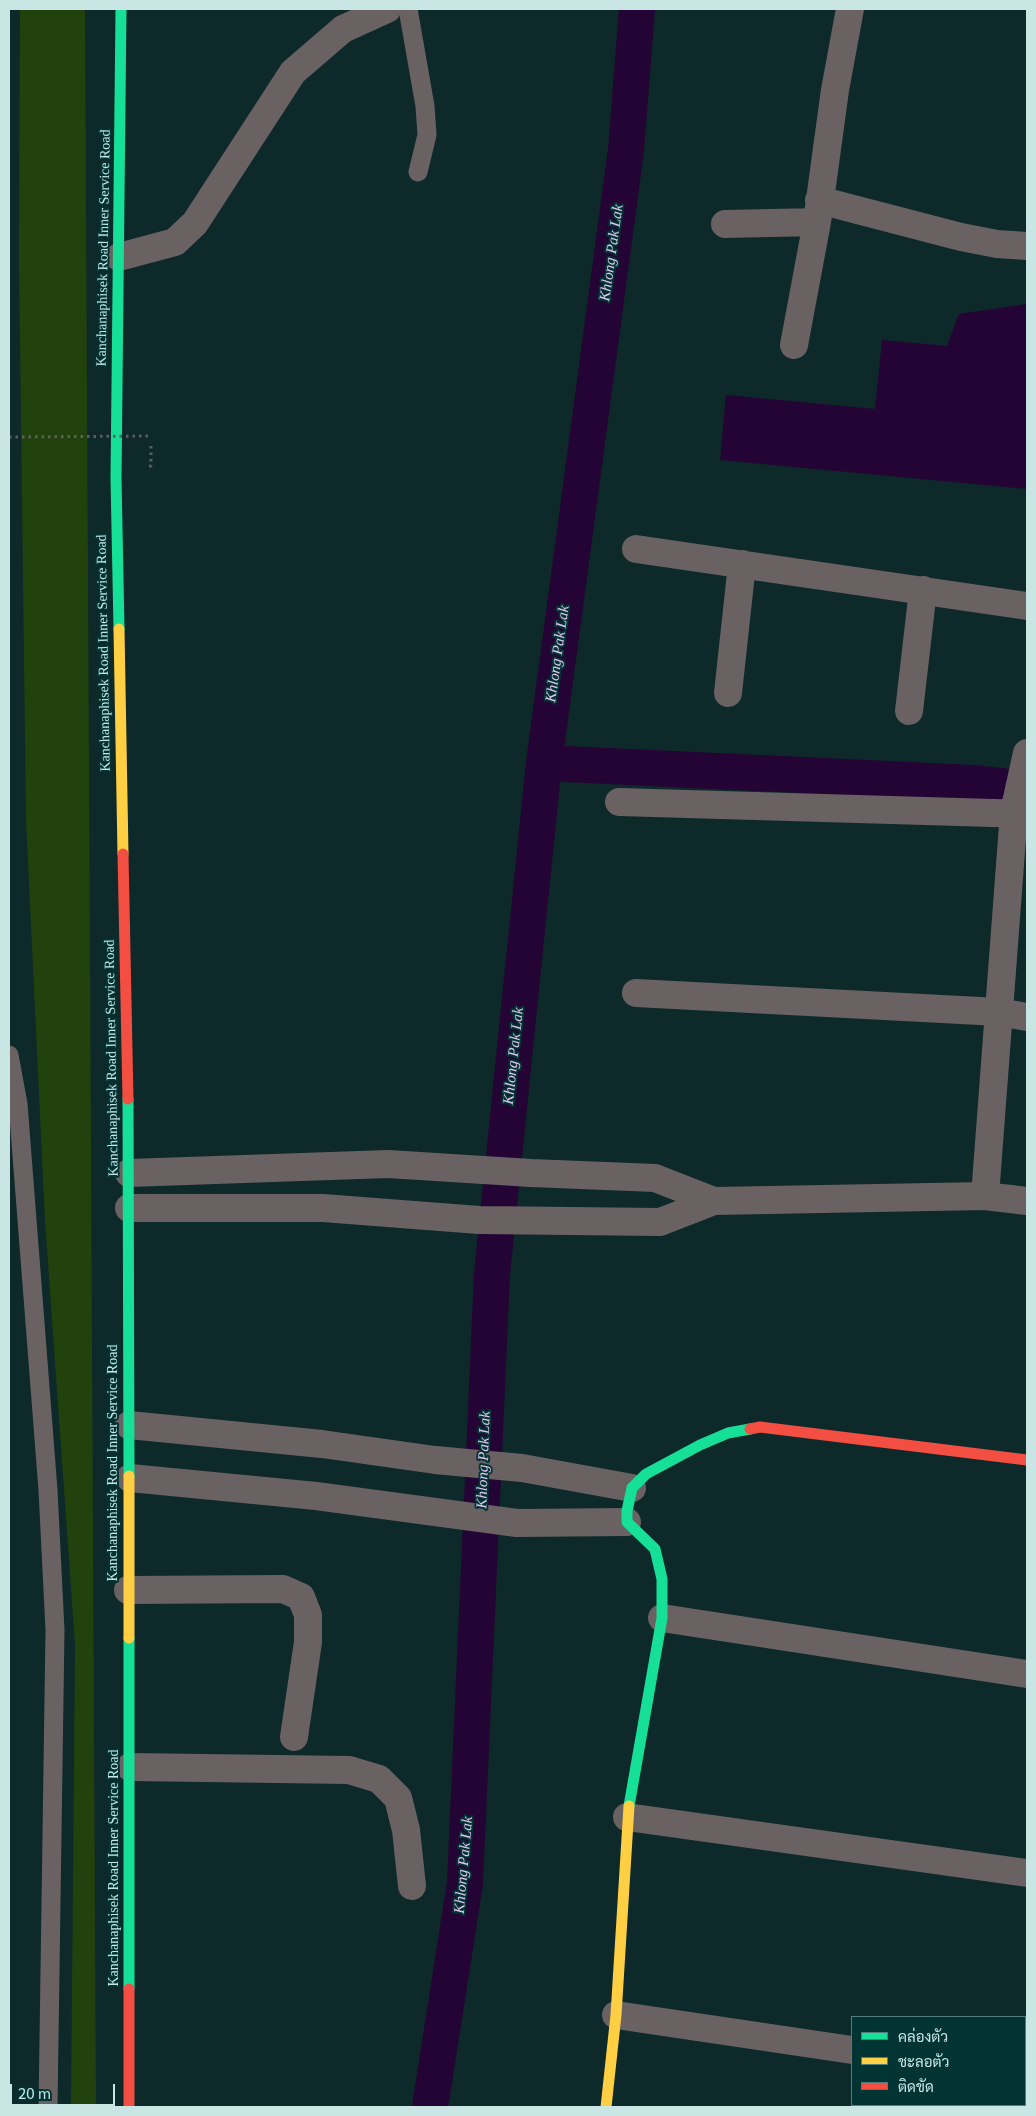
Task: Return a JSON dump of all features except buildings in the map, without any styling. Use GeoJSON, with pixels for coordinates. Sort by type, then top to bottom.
{"type":"FeatureCollection","features":[{"type":"Feature","properties":{"kind":"main road","name":"Kanchanaphisek Road Inner Service Road"},"geometry":{"type":"LineString","coordinates":[[121,9],[116,478],[129,1173],[130,1478],[128,1590],[130,1767],[128,2107]]}},
{"type":"Feature","properties":{"kind":"main road"},"geometry":{"type":"LineString","coordinates":[[606,2107],[616,2015],[627,1817],[662,1618],[662,1579],[655,1549],[627,1522],[627,1511],[632,1488],[646,1474],[700,1445],[728,1432],[760,1427],[1027,1460]]}},
{"type":"Feature","properties":{"kind":"street"},"geometry":{"type":"LineString","coordinates":[[794,345],[818,211],[835,90],[850,9]]}},
{"type":"Feature","properties":{"kind":"street"},"geometry":{"type":"LineString","coordinates":[[119,257],[175,242],[195,223],[293,72],[343,29],[375,12]]}},
{"type":"Feature","properties":{"kind":"street"},"geometry":{"type":"LineString","coordinates":[[725,224],[818,211],[961,238],[997,244],[1027,246]]}},
{"type":"Feature","properties":{"kind":"street"},"geometry":{"type":"LineString","coordinates":[[636,549],[1027,606]]}},
{"type":"Feature","properties":{"kind":"street"},"geometry":{"type":"LineString","coordinates":[[728,693],[742,564]]}},
{"type":"Feature","properties":{"kind":"street"},"geometry":{"type":"LineString","coordinates":[[909,711],[923,590]]}},
{"type":"Feature","properties":{"kind":"street"},"geometry":{"type":"LineString","coordinates":[[986,1196],[999,1012],[1027,753]]}},
{"type":"Feature","properties":{"kind":"street"},"geometry":{"type":"LineString","coordinates":[[619,802],[1020,808]]}},
{"type":"Feature","properties":{"kind":"street"},"geometry":{"type":"LineString","coordinates":[[636,992],[999,1012],[1027,1017]]}},
{"type":"Feature","properties":{"kind":"street"},"geometry":{"type":"LineString","coordinates":[[129,1173],[388,1164],[655,1178],[714,1201]]}},
{"type":"Feature","properties":{"kind":"street"},"geometry":{"type":"LineString","coordinates":[[129,1208],[323,1208],[479,1220],[530,1219],[660,1222],[714,1201],[986,1196],[1027,1201]]}},
{"type":"Feature","properties":{"kind":"street"},"geometry":{"type":"LineString","coordinates":[[129,1425],[322,1444],[435,1460],[522,1468],[632,1488]]}},
{"type":"Feature","properties":{"kind":"street"},"geometry":{"type":"LineString","coordinates":[[130,1478],[316,1496],[517,1523],[627,1522]]}},
{"type":"Feature","properties":{"kind":"street"},"geometry":{"type":"LineString","coordinates":[[128,1590],[283,1589],[301,1597],[308,1615],[308,1642],[294,1737]]}},
{"type":"Feature","properties":{"kind":"street"},"geometry":{"type":"LineString","coordinates":[[662,1618],[1027,1674]]}},
{"type":"Feature","properties":{"kind":"street"},"geometry":{"type":"LineString","coordinates":[[130,1767],[349,1770],[378,1779],[398,1798],[406,1830],[412,1886]]}},
{"type":"Feature","properties":{"kind":"street"},"geometry":{"type":"LineString","coordinates":[[627,1817],[1027,1873]]}},
{"type":"Feature","properties":{"kind":"street"},"geometry":{"type":"LineString","coordinates":[[616,2015],[851,2050]]}},
{"type":"Feature","properties":{"kind":"lane"},"geometry":{"type":"LineString","coordinates":[[408,9],[425,106],[427,135],[418,172]]}},
{"type":"Feature","properties":{"kind":"lane"},"geometry":{"type":"LineString","coordinates":[[9,1056],[19,1123],[48,1490],[55,1630],[48,2107]]}},
{"type":"Feature","properties":{"kind":"path"},"geometry":{"type":"LineString","coordinates":[[9,437],[151,436]]}},
{"type":"Feature","properties":{"kind":"green space"},"geometry":{"type":"Polygon","coordinates":[[[20,9],[85,9],[96,2107],[71,2107],[75,1644],[45,1221],[26,820],[19,259],[20,9]]]}},
{"type":"Feature","properties":{"kind":"shaded area"},"geometry":{"type":"Polygon","coordinates":[[[1027,304],[1027,489],[720,460],[726,395],[875,409],[882,340],[947,346],[959,314],[1027,304]]]}},
{"type":"Feature","properties":{"kind":"waterway","name":"Khlong Pak Lak"},"geometry":{"type":"LineString","coordinates":[[430,2107],[465,1883],[492,1274],[544,763],[626,150],[637,9]]}},
{"type":"Feature","properties":{"kind":"waterway"},"geometry":{"type":"LineString","coordinates":[[544,763],[973,783],[1027,789]]}},
{"type":"Feature","properties":{"kind":"traffic: fast"},"geometry":{"type":"LineString","coordinates":[[119,629],[116,478],[121,9]]}},
{"type":"Feature","properties":{"kind":"traffic: fast"},"geometry":{"type":"LineString","coordinates":[[128,1099],[129,1476]]}},
{"type":"Feature","properties":{"kind":"traffic: fast"},"geometry":{"type":"LineString","coordinates":[[629,1806],[662,1618],[662,1579],[655,1549],[627,1522],[627,1511],[632,1488],[646,1474],[700,1445],[728,1433],[750,1429]]}},
{"type":"Feature","properties":{"kind":"traffic: fast"},"geometry":{"type":"LineString","coordinates":[[129,1638],[129,1989]]}},
{"type":"Feature","properties":{"kind":"traffic: slow"},"geometry":{"type":"LineString","coordinates":[[119,629],[123,854]]}},
{"type":"Feature","properties":{"kind":"traffic: slow"},"geometry":{"type":"LineString","coordinates":[[129,1476],[129,1638]]}},
{"type":"Feature","properties":{"kind":"traffic: slow"},"geometry":{"type":"LineString","coordinates":[[606,2107],[616,2015],[629,1806]]}},
{"type":"Feature","properties":{"kind":"traffic: jam"},"geometry":{"type":"LineString","coordinates":[[123,854],[128,1099]]}},
{"type":"Feature","properties":{"kind":"traffic: jam"},"geometry":{"type":"LineString","coordinates":[[750,1429],[760,1427],[1027,1460]]}},
{"type":"Feature","properties":{"kind":"traffic: jam"},"geometry":{"type":"LineString","coordinates":[[129,1989],[129,2107]]}}]}
